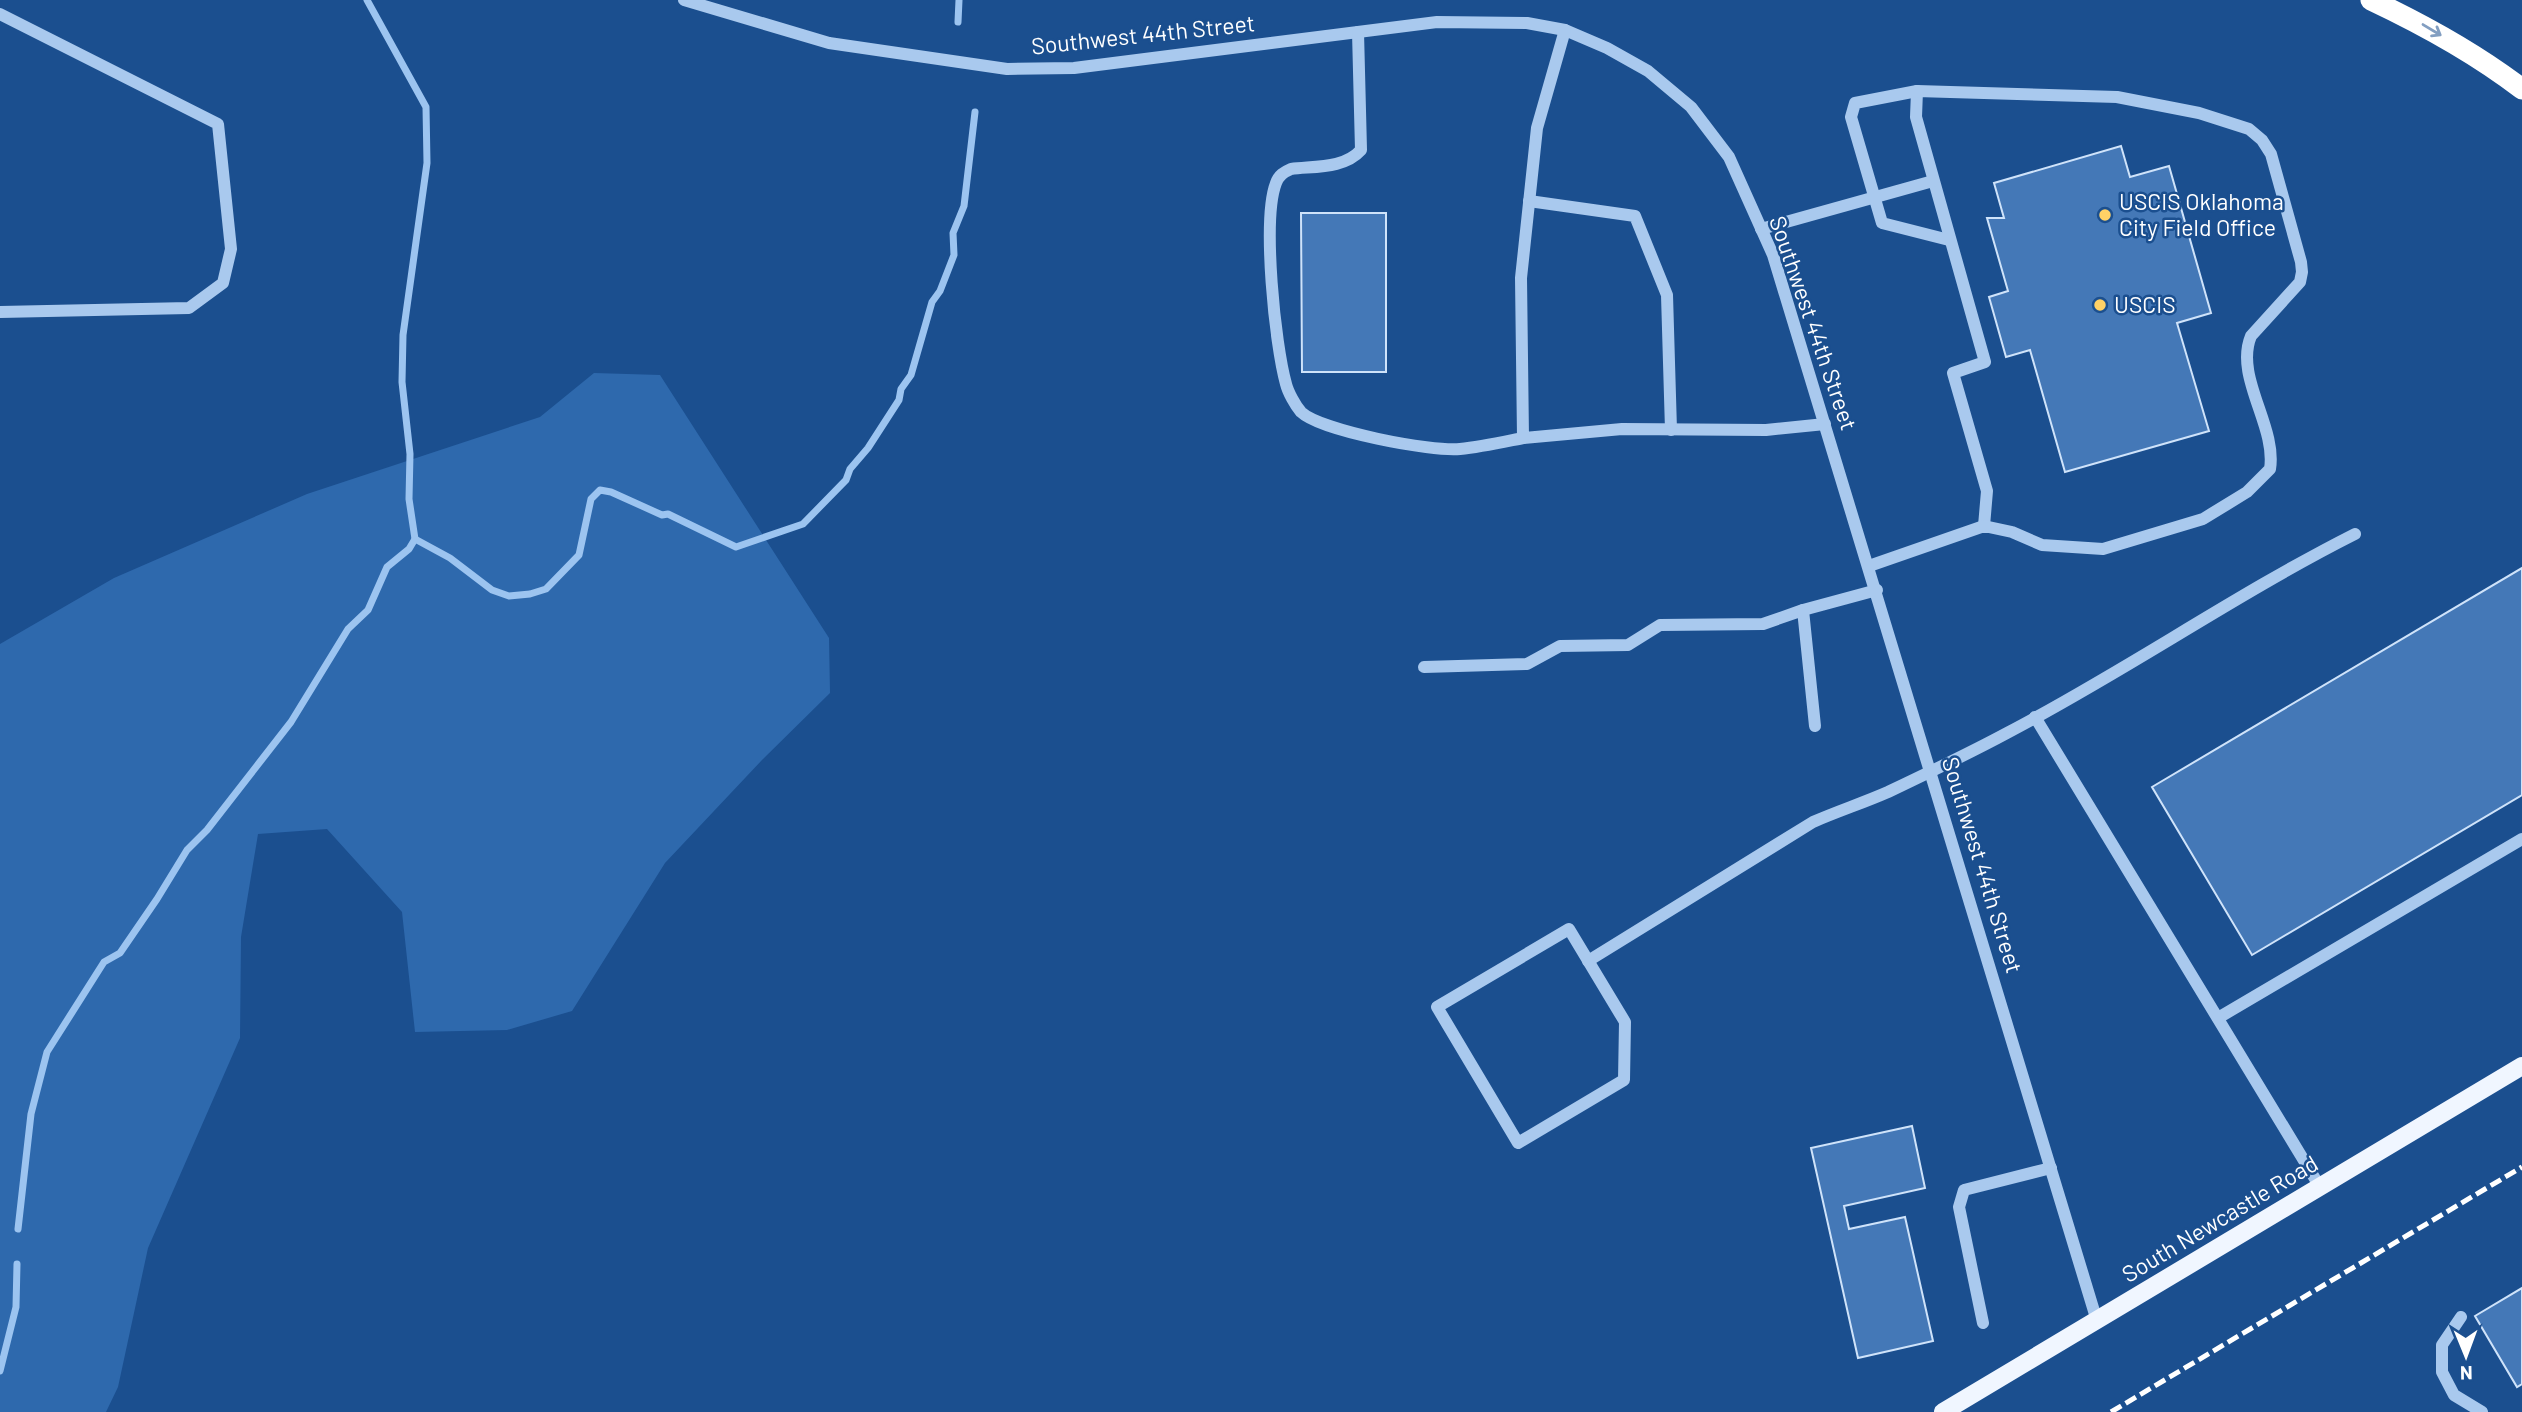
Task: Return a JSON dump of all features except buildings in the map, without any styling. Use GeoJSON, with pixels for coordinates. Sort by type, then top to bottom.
{"type":"FeatureCollection","features":[{"type":"Feature","properties":{"kind":"highway"},"geometry":{"type":"LineString","coordinates":[[2371,0],[2438,34],[2490,65],[2522,89]]}},
{"type":"Feature","properties":{"kind":"main road","name":"South Newcastle Road"},"geometry":{"type":"LineString","coordinates":[[1943,1412],[2522,1066]]}},
{"type":"Feature","properties":{"kind":"street","name":"Southwest 44th Street"},"geometry":{"type":"LineString","coordinates":[[684,0],[829,43],[1007,69],[1074,68],[1437,22],[1527,23],[1565,30],[1607,48],[1648,71],[1691,107],[1729,157],[1773,255],[2097,1321]]}},
{"type":"Feature","properties":{"kind":"street"},"geometry":{"type":"LineString","coordinates":[[0,14],[218,124],[231,249],[223,283],[189,308],[0,312]]}},
{"type":"Feature","properties":{"kind":"street"},"geometry":{"type":"LineString","coordinates":[[1523,438],[1521,278],[1537,128],[1565,30]]}},
{"type":"Feature","properties":{"kind":"street"},"geometry":{"type":"LineString","coordinates":[[1358,32],[1362,115],[1360,150],[1345,162],[1283,172],[1276,182],[1269,220],[1277,342],[1286,386],[1302,413],[1336,429],[1362,436],[1458,449],[1523,438],[1622,429],[1766,430],[1825,424]]}},
{"type":"Feature","properties":{"kind":"street"},"geometry":{"type":"LineString","coordinates":[[1917,91],[1916,117],[1985,362],[1953,373],[1987,491],[1984,526]]}},
{"type":"Feature","properties":{"kind":"street"},"geometry":{"type":"LineString","coordinates":[[1869,566],[1984,526],[2012,532],[2042,545],[2103,549],[2203,519],[2247,492],[2270,469],[2271,449],[2249,370],[2248,345],[2251,336],[2300,282],[2301,262],[2271,155],[2262,140],[2249,129],[2199,113],[2117,97],[1917,91],[1855,103],[1851,117],[1882,223],[1949,240]]}},
{"type":"Feature","properties":{"kind":"street"},"geometry":{"type":"LineString","coordinates":[[1761,229],[1933,181]]}},
{"type":"Feature","properties":{"kind":"street"},"geometry":{"type":"LineString","coordinates":[[1529,201],[1635,216],[1667,295],[1671,430]]}},
{"type":"Feature","properties":{"kind":"street"},"geometry":{"type":"LineString","coordinates":[[1588,961],[1813,822],[1884,794],[2035,717],[2123,668],[2292,566],[2354,534]]}},
{"type":"Feature","properties":{"kind":"street"},"geometry":{"type":"LineString","coordinates":[[1424,667],[1527,664],[1560,646],[1628,645],[1660,625],[1763,624],[1877,590]]}},
{"type":"Feature","properties":{"kind":"street"},"geometry":{"type":"LineString","coordinates":[[1803,610],[1815,726]]}},
{"type":"Feature","properties":{"kind":"street"},"geometry":{"type":"LineString","coordinates":[[2035,717],[2320,1187]]}},
{"type":"Feature","properties":{"kind":"street"},"geometry":{"type":"LineString","coordinates":[[2218,1018],[2522,839]]}},
{"type":"Feature","properties":{"kind":"street"},"geometry":{"type":"LineString","coordinates":[[1569,929],[1588,961],[1625,1022],[1624,1080],[1518,1143],[1437,1007],[1569,929]]}},
{"type":"Feature","properties":{"kind":"street"},"geometry":{"type":"LineString","coordinates":[[1983,1323],[1959,1206],[1964,1190],[2051,1168]]}},
{"type":"Feature","properties":{"kind":"street"},"geometry":{"type":"LineString","coordinates":[[2461,1317],[2442,1345],[2442,1372],[2454,1395],[2482,1412]]}},
{"type":"Feature","properties":{"kind":"shaded area"},"geometry":{"type":"Polygon","coordinates":[[[594,373],[660,375],[829,638],[830,693],[762,760],[665,863],[572,1011],[507,1030],[415,1032],[402,912],[327,829],[258,834],[241,937],[240,1038],[148,1248],[118,1387],[106,1412],[0,1412],[0,644],[114,578],[307,494],[540,417],[594,373]]]}},
{"type":"Feature","properties":{"kind":"waterway"},"geometry":{"type":"LineString","coordinates":[[18,1229],[31,1114],[47,1052],[104,962],[120,953],[187,850],[207,830],[291,722],[348,629],[368,610],[387,567],[409,549],[415,539],[409,499],[410,454],[402,382],[403,335],[427,163],[426,107],[367,0]]}},
{"type":"Feature","properties":{"kind":"waterway"},"geometry":{"type":"LineString","coordinates":[[958,22],[959,0]]}},
{"type":"Feature","properties":{"kind":"waterway"},"geometry":{"type":"LineString","coordinates":[[415,539],[450,558],[492,590],[509,596],[546,589],[579,555],[591,499],[600,490],[611,492],[662,515],[668,514],[736,547],[803,524],[846,480],[850,469],[868,448],[899,400],[901,389],[911,375],[932,302],[940,291],[954,255],[953,233],[964,206],[975,112]]}},
{"type":"Feature","properties":{"kind":"waterway"},"geometry":{"type":"LineString","coordinates":[[0,1371],[16,1307],[17,1264]]}},
{"type":"Feature","properties":{"kind":"railway"},"geometry":{"type":"LineString","coordinates":[[2111,1412],[2522,1167]]}},
{"type":"Feature","properties":{"kind":"place","name":"USCIS Oklahoma City Field Office"},"geometry":{"type":"Point","coordinates":[2105,215]}},
{"type":"Feature","properties":{"kind":"place","name":"USCIS"},"geometry":{"type":"Point","coordinates":[2100,305]}}]}
